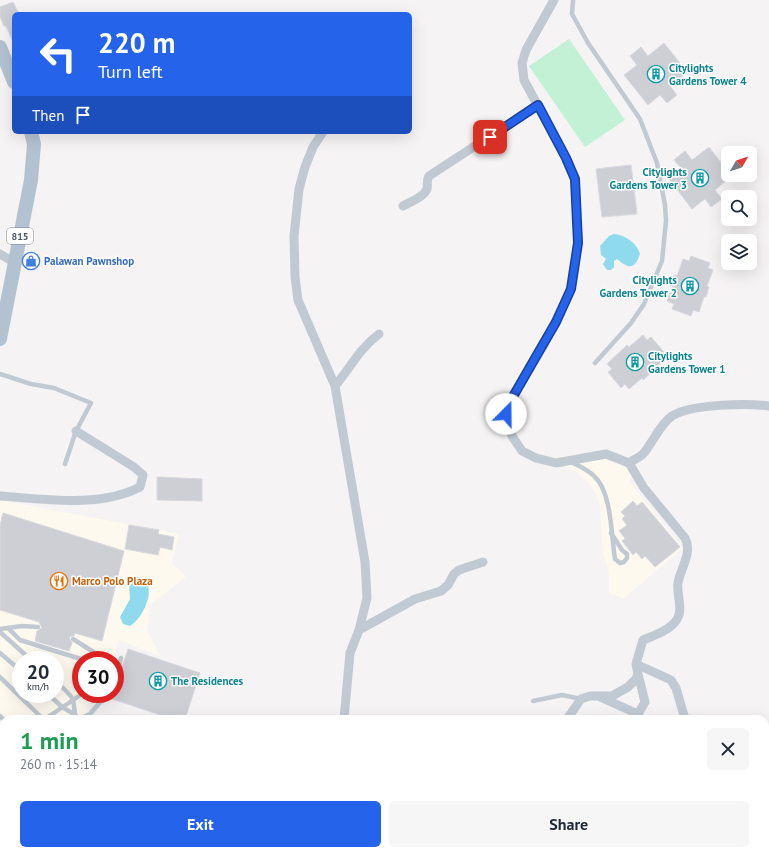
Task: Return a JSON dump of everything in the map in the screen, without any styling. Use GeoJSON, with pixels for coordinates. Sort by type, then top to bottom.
{"type":"FeatureCollection","features":[{"type":"Feature","properties":{"kind":"main road"},"geometry":{"type":"LineString","coordinates":[[0,47],[12,77]]}},
{"type":"Feature","properties":{"kind":"main road","name":"815"},"geometry":{"type":"LineString","coordinates":[[0,339],[31,180],[34,144],[32,134]]}},
{"type":"Feature","properties":{"kind":"street"},"geometry":{"type":"LineString","coordinates":[[554,0],[526,50],[522,63],[524,80],[566,158],[575,179],[578,243],[571,289],[556,322],[511,400],[506,414],[512,436],[522,451],[536,458],[556,463],[606,454],[629,463],[644,488],[686,538],[688,549],[677,584],[680,607],[676,622],[663,631],[643,640],[636,679],[621,692],[608,696],[581,699],[570,715]]}},
{"type":"Feature","properties":{"kind":"street"},"geometry":{"type":"LineString","coordinates":[[404,206],[424,193],[429,176],[538,105]]}},
{"type":"Feature","properties":{"kind":"street"},"geometry":{"type":"LineString","coordinates":[[322,134],[313,147],[305,167],[299,189],[294,236],[295,277],[298,300],[335,386],[365,562],[367,598],[359,630],[350,653],[344,715]]}},
{"type":"Feature","properties":{"kind":"street"},"geometry":{"type":"LineString","coordinates":[[0,254],[15,262]]}},
{"type":"Feature","properties":{"kind":"street"},"geometry":{"type":"LineString","coordinates":[[335,386],[366,344],[379,334]]}},
{"type":"Feature","properties":{"kind":"street"},"geometry":{"type":"LineString","coordinates":[[629,463],[641,455],[672,416],[691,409],[719,405],[769,406]]}},
{"type":"Feature","properties":{"kind":"street"},"geometry":{"type":"LineString","coordinates":[[0,496],[102,500],[140,487],[143,475],[134,467],[76,431]]}},
{"type":"Feature","properties":{"kind":"street"},"geometry":{"type":"LineString","coordinates":[[359,630],[415,600],[441,591],[448,585],[454,574],[459,570],[483,562]]}},
{"type":"Feature","properties":{"kind":"street"},"geometry":{"type":"LineString","coordinates":[[598,696],[638,714],[644,702],[637,669]]}},
{"type":"Feature","properties":{"kind":"street"},"geometry":{"type":"LineString","coordinates":[[637,669],[671,680],[676,688],[684,715]]}},
{"type":"Feature","properties":{"kind":"lane"},"geometry":{"type":"LineString","coordinates":[[573,0],[572,14],[588,43],[640,119],[657,163],[665,205],[666,220],[662,261],[644,304],[631,323],[595,364]]}},
{"type":"Feature","properties":{"kind":"lane"},"geometry":{"type":"LineString","coordinates":[[0,374],[32,384],[54,388],[91,403],[76,431],[65,464]]}},
{"type":"Feature","properties":{"kind":"lane"},"geometry":{"type":"LineString","coordinates":[[568,460],[595,476],[606,494],[614,559],[618,562],[624,562],[627,556],[626,552],[622,550],[611,533]]}},
{"type":"Feature","properties":{"kind":"lane"},"geometry":{"type":"LineString","coordinates":[[614,555],[618,550],[622,550]]}},
{"type":"Feature","properties":{"kind":"lane"},"geometry":{"type":"LineString","coordinates":[[21,651],[0,631],[22,626],[38,627]]}},
{"type":"Feature","properties":{"kind":"lane"},"geometry":{"type":"LineString","coordinates":[[8,628],[20,640],[72,656]]}},
{"type":"Feature","properties":{"kind":"lane"},"geometry":{"type":"LineString","coordinates":[[73,639],[92,651]]}},
{"type":"Feature","properties":{"kind":"lane"},"geometry":{"type":"LineString","coordinates":[[0,653],[12,663]]}},
{"type":"Feature","properties":{"kind":"lane"},"geometry":{"type":"LineString","coordinates":[[0,677],[40,715]]}},
{"type":"Feature","properties":{"kind":"lane"},"geometry":{"type":"LineString","coordinates":[[64,689],[72,699]]}},
{"type":"Feature","properties":{"kind":"lane"},"geometry":{"type":"LineString","coordinates":[[533,701],[562,695],[581,699]]}},
{"type":"Feature","properties":{"kind":"lane"},"geometry":{"type":"LineString","coordinates":[[50,715],[72,701]]}},
{"type":"Feature","properties":{"kind":"lane"},"geometry":{"type":"LineString","coordinates":[[58,703],[74,714]]}},
{"type":"Feature","properties":{"kind":"lane"},"geometry":{"type":"LineString","coordinates":[[73,703],[74,714]]}},
{"type":"Feature","properties":{"kind":"lane"},"geometry":{"type":"LineString","coordinates":[[87,715],[99,703]]}},
{"type":"Feature","properties":{"kind":"shaded area"},"geometry":{"type":"Polygon","coordinates":[[[595,456],[621,460],[632,474],[629,481],[683,548],[624,598],[609,594],[609,572],[603,554],[600,507],[596,494],[586,480],[574,471],[556,463],[595,456]]]}},
{"type":"Feature","properties":{"kind":"shaded area","name":"Marco Polo Plaza"},"geometry":{"type":"Polygon","coordinates":[[[0,500],[179,534],[172,563],[186,577],[151,604],[147,629],[160,656],[119,640],[116,651],[72,651],[72,703],[89,703],[87,705],[88,715],[0,715],[0,500]]]}},
{"type":"Feature","properties":{"kind":"green space"},"geometry":{"type":"Polygon","coordinates":[[[569,39],[625,120],[585,147],[529,66],[569,39]]]}},
{"type":"Feature","properties":{"kind":"water"},"geometry":{"type":"Polygon","coordinates":[[[614,234],[630,240],[636,246],[640,254],[633,265],[628,266],[617,259],[614,261],[614,267],[611,270],[607,270],[603,264],[606,259],[601,255],[600,246],[609,236],[614,234]]]}},
{"type":"Feature","properties":{"kind":"water"},"geometry":{"type":"Polygon","coordinates":[[[138,577],[145,580],[148,586],[148,600],[140,616],[130,626],[123,624],[120,617],[130,599],[129,583],[138,577]]]}},
{"type":"Feature","properties":{"kind":"building"},"geometry":{"type":"Polygon","coordinates":[[[13,2],[18,12],[12,12],[12,40],[0,17],[0,7],[13,2]]]}},
{"type":"Feature","properties":{"kind":"building","name":"Citylights Gardens Tower 4"},"geometry":{"type":"Polygon","coordinates":[[[664,43],[687,72],[670,86],[677,95],[667,103],[660,95],[648,105],[624,75],[637,65],[630,56],[641,47],[648,56],[664,43]]]}},
{"type":"Feature","properties":{"kind":"building","name":"Citylights Gardens Tower 3"},"geometry":{"type":"Polygon","coordinates":[[[709,147],[721,163],[721,182],[725,182],[715,190],[721,200],[711,207],[705,199],[692,209],[669,179],[682,169],[674,160],[685,151],[692,160],[709,147]]]}},
{"type":"Feature","properties":{"kind":"building"},"geometry":{"type":"Polygon","coordinates":[[[631,165],[637,214],[602,217],[596,169],[631,165]]]}},
{"type":"Feature","properties":{"kind":"building","name":"Citylights Gardens Tower 2"},"geometry":{"type":"Polygon","coordinates":[[[691,256],[710,263],[708,268],[713,270],[707,286],[709,287],[706,297],[704,297],[699,312],[693,310],[691,316],[672,309],[674,304],[667,301],[673,286],[671,286],[674,275],[677,276],[683,259],[689,261],[691,256]]]}},
{"type":"Feature","properties":{"kind":"building","name":"Citylights Gardens Tower 1"},"geometry":{"type":"Polygon","coordinates":[[[643,335],[647,340],[651,337],[664,352],[659,356],[663,361],[643,380],[642,378],[629,389],[625,384],[621,388],[608,372],[612,369],[607,364],[627,345],[629,347],[643,335]]]}},
{"type":"Feature","properties":{"kind":"building"},"geometry":{"type":"Polygon","coordinates":[[[157,477],[202,479],[202,501],[157,500],[157,477]]]}},
{"type":"Feature","properties":{"kind":"building"},"geometry":{"type":"Polygon","coordinates":[[[633,501],[637,506],[642,502],[680,547],[655,567],[645,556],[642,559],[636,552],[633,555],[622,541],[625,538],[619,531],[627,525],[622,519],[625,516],[621,512],[633,501]]]}},
{"type":"Feature","properties":{"kind":"building","name":"Marco Polo Plaza"},"geometry":{"type":"Polygon","coordinates":[[[3,513],[124,551],[102,641],[75,633],[74,636],[69,638],[72,643],[69,651],[35,641],[37,631],[42,628],[39,622],[0,610],[0,526],[3,513]]]}},
{"type":"Feature","properties":{"kind":"building"},"geometry":{"type":"Polygon","coordinates":[[[129,525],[159,530],[158,534],[174,537],[172,550],[160,547],[158,555],[125,549],[129,525]]]}},
{"type":"Feature","properties":{"kind":"building","name":"The Residences"},"geometry":{"type":"Polygon","coordinates":[[[128,649],[200,673],[186,715],[161,715],[124,703],[124,661],[128,649]]]}},
{"type":"Feature","properties":{"kind":"place","name":"Citylights Gardens Tower 4"},"geometry":{"type":"Point","coordinates":[656,74]}},
{"type":"Feature","properties":{"kind":"place","name":"Citylights Gardens Tower 3"},"geometry":{"type":"Point","coordinates":[700,178]}},
{"type":"Feature","properties":{"kind":"place","name":"Palawan Pawnshop"},"geometry":{"type":"Point","coordinates":[31,261]}},
{"type":"Feature","properties":{"kind":"place","name":"Citylights Gardens Tower 2"},"geometry":{"type":"Point","coordinates":[690,286]}},
{"type":"Feature","properties":{"kind":"place","name":"Citylights Gardens Tower 1"},"geometry":{"type":"Point","coordinates":[635,362]}},
{"type":"Feature","properties":{"kind":"place","name":"Marco Polo Plaza"},"geometry":{"type":"Point","coordinates":[59,581]}},
{"type":"Feature","properties":{"kind":"place","name":"The Residences"},"geometry":{"type":"Point","coordinates":[158,681]}},
{"type":"Feature","properties":{"kind":"route"},"geometry":{"type":"LineString","coordinates":[[490,137],[538,105],[566,158],[575,179],[578,243],[571,289],[556,322],[511,400],[506,414]]}}]}
